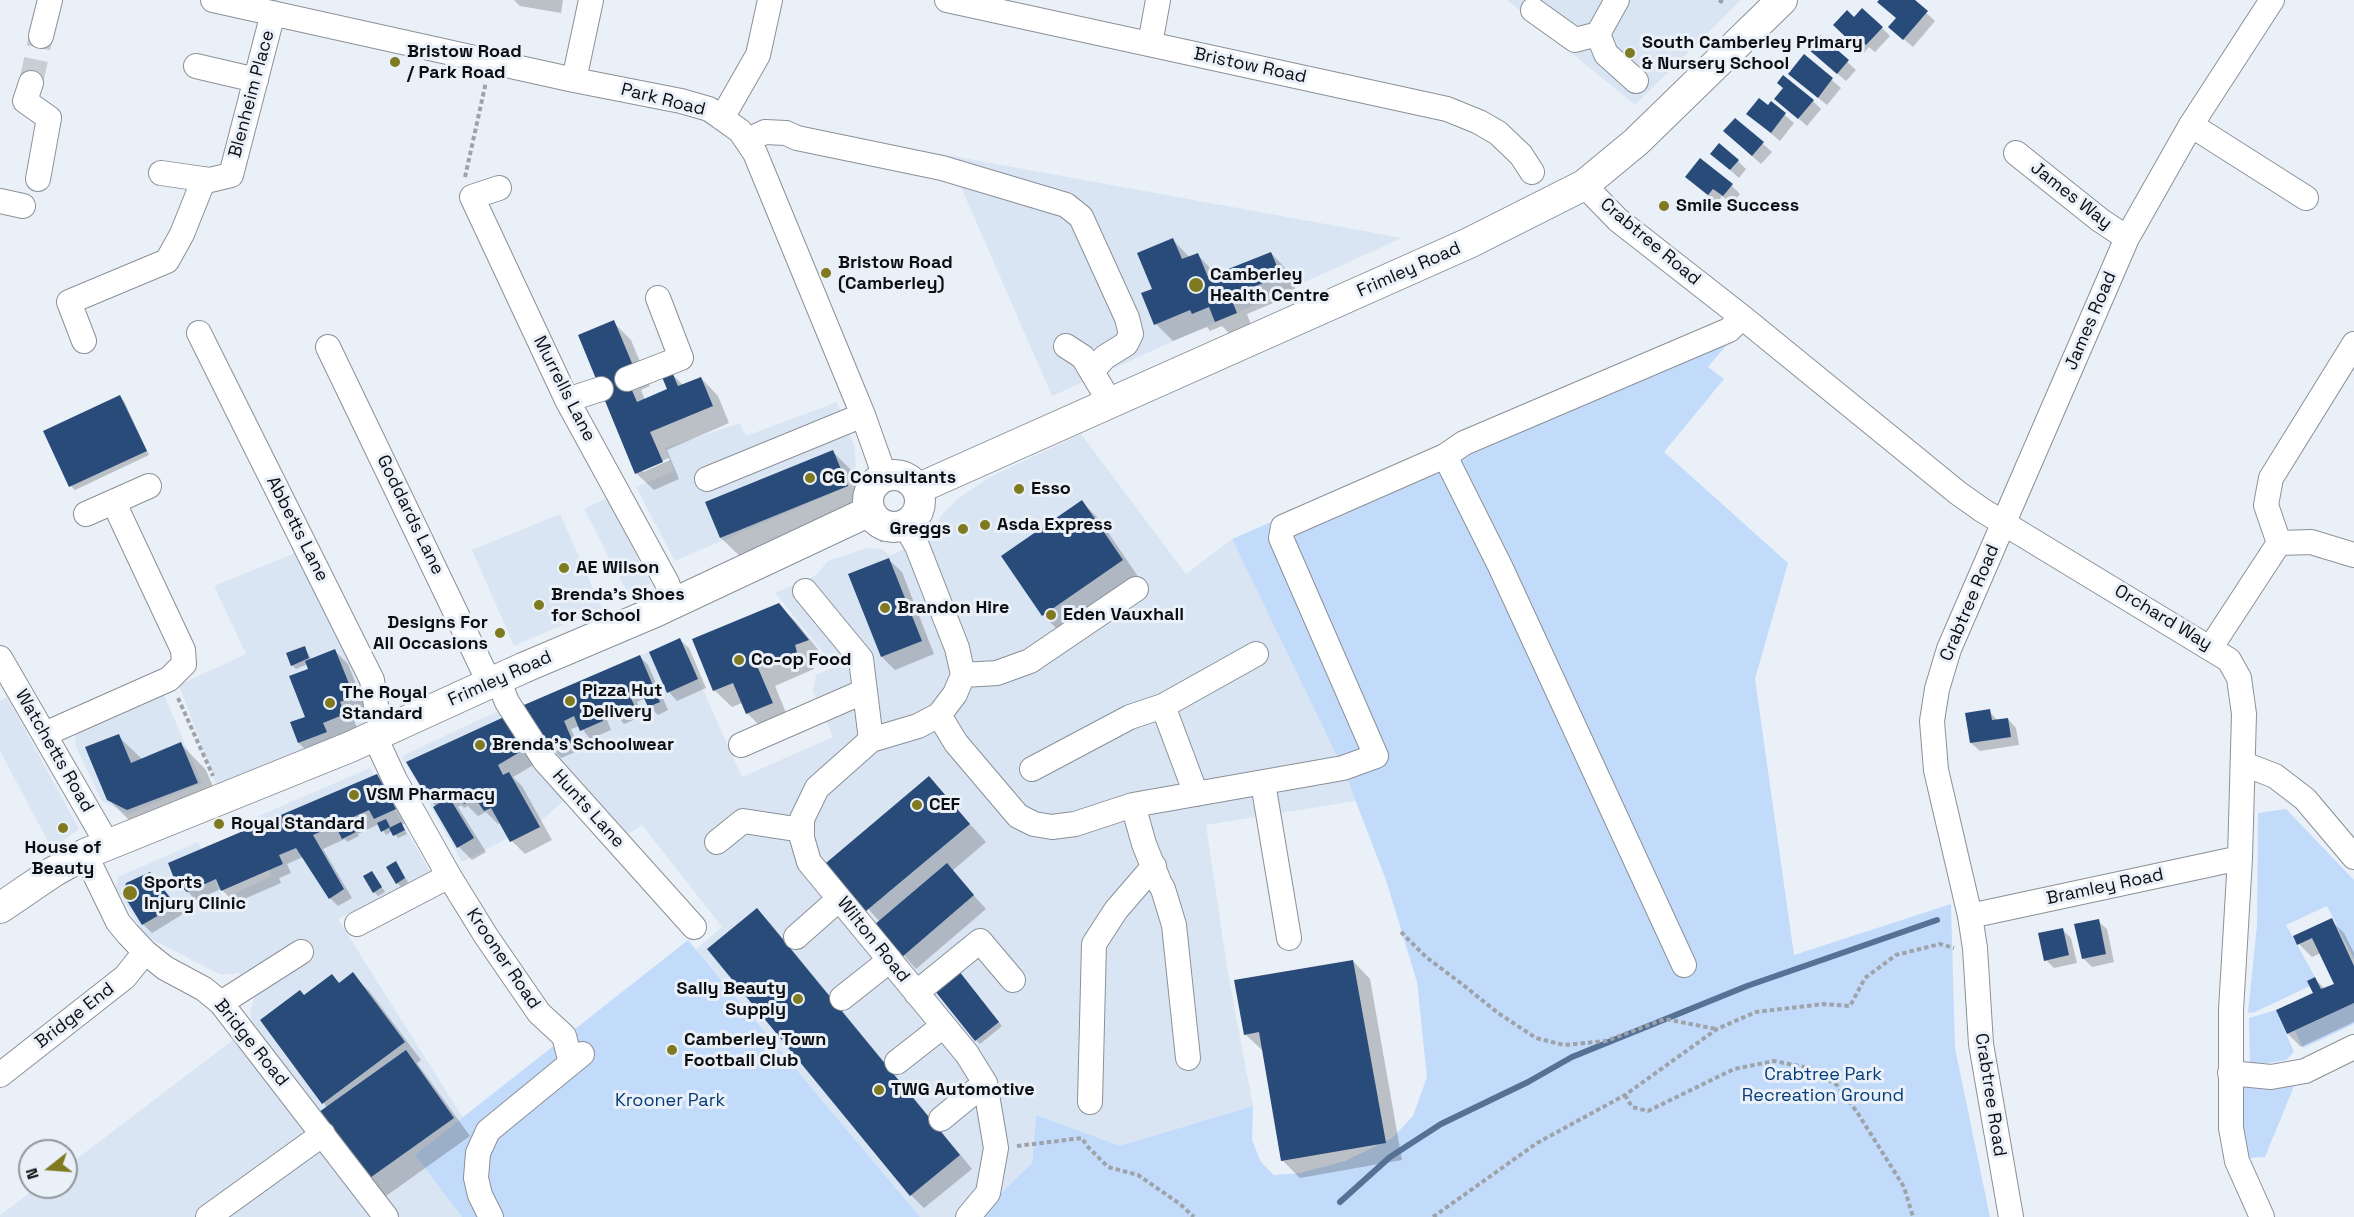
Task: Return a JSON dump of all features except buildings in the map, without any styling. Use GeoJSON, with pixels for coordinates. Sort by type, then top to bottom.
{"type":"FeatureCollection","features":[{"type":"Feature","properties":{"kind":"main road","name":"Frimley Road"},"geometry":{"type":"LineString","coordinates":[[917,489],[1469,243],[1584,185],[1629,149],[1782,0]]}},
{"type":"Feature","properties":{"kind":"main road"},"geometry":{"type":"LineString","coordinates":[[901,476],[910,480],[917,489],[920,507],[917,515],[904,525],[892,527],[883,525],[870,511],[869,493],[874,485],[885,477],[901,476]]}},
{"type":"Feature","properties":{"kind":"main road","name":"Frimley Road"},"geometry":{"type":"LineString","coordinates":[[0,908],[53,872],[96,850],[280,777],[379,723],[494,682],[674,603],[870,511]]}},
{"type":"Feature","properties":{"kind":"street"},"geometry":{"type":"LineString","coordinates":[[41,36],[50,0]]}},
{"type":"Feature","properties":{"kind":"street","name":"Park Road"},"geometry":{"type":"LineString","coordinates":[[213,0],[576,72],[709,109],[722,118],[748,140],[789,233],[863,415],[885,477]]}},
{"type":"Feature","properties":{"kind":"street"},"geometry":{"type":"LineString","coordinates":[[576,72],[591,0]]}},
{"type":"Feature","properties":{"kind":"street"},"geometry":{"type":"LineString","coordinates":[[722,118],[758,55],[770,0]]}},
{"type":"Feature","properties":{"kind":"street","name":"Bristow Road"},"geometry":{"type":"LineString","coordinates":[[947,0],[1447,110],[1479,122],[1498,133],[1521,154],[1532,172]]}},
{"type":"Feature","properties":{"kind":"street"},"geometry":{"type":"LineString","coordinates":[[1150,44],[1158,0]]}},
{"type":"Feature","properties":{"kind":"street"},"geometry":{"type":"LineString","coordinates":[[1533,10],[1575,40],[1598,34],[1617,0]]}},
{"type":"Feature","properties":{"kind":"street","name":"James Road"},"geometry":{"type":"LineString","coordinates":[[2004,523],[2127,238],[2191,125],[2272,0]]}},
{"type":"Feature","properties":{"kind":"street","name":"Blenheim Place"},"geometry":{"type":"LineString","coordinates":[[161,173],[204,179],[231,175],[273,13]]}},
{"type":"Feature","properties":{"kind":"street"},"geometry":{"type":"LineString","coordinates":[[1598,34],[1606,54],[1636,81]]}},
{"type":"Feature","properties":{"kind":"street"},"geometry":{"type":"LineString","coordinates":[[196,66],[256,80]]}},
{"type":"Feature","properties":{"kind":"street"},"geometry":{"type":"LineString","coordinates":[[31,83],[25,101],[49,118],[38,178]]}},
{"type":"Feature","properties":{"kind":"street"},"geometry":{"type":"LineString","coordinates":[[2191,125],[2306,198]]}},
{"type":"Feature","properties":{"kind":"street"},"geometry":{"type":"LineString","coordinates":[[748,140],[765,132],[786,133],[797,138],[942,168],[1066,205],[1081,218],[1127,318],[1131,334],[1126,344],[1105,357],[1092,370]]}},
{"type":"Feature","properties":{"kind":"street","name":"James Way"},"geometry":{"type":"LineString","coordinates":[[2016,153],[2100,220],[2127,238]]}},
{"type":"Feature","properties":{"kind":"street"},"geometry":{"type":"LineString","coordinates":[[84,341],[69,302],[167,261],[182,234],[204,179]]}},
{"type":"Feature","properties":{"kind":"street","name":"Crabtree Road"},"geometry":{"type":"LineString","coordinates":[[1584,185],[1618,220],[1742,317],[1958,493],[2004,523],[1942,669],[1932,721],[1936,770],[1970,916],[1975,948],[1981,1044],[2011,1217]]}},
{"type":"Feature","properties":{"kind":"street"},"geometry":{"type":"LineString","coordinates":[[472,197],[499,188]]}},
{"type":"Feature","properties":{"kind":"street","name":"Murrells Lane"},"geometry":{"type":"LineString","coordinates":[[472,197],[567,400],[667,583],[674,603]]}},
{"type":"Feature","properties":{"kind":"street"},"geometry":{"type":"LineString","coordinates":[[627,379],[681,358],[658,298]]}},
{"type":"Feature","properties":{"kind":"street"},"geometry":{"type":"LineString","coordinates":[[939,715],[956,743],[1018,816],[1034,824],[1052,827],[1075,824],[1133,805],[1343,768],[1376,756],[1281,538],[1283,527],[1445,456],[1464,442],[1729,330],[1742,317]]}},
{"type":"Feature","properties":{"kind":"street","name":"Abbetts Lane"},"geometry":{"type":"LineString","coordinates":[[199,333],[372,680],[379,723]]}},
{"type":"Feature","properties":{"kind":"street"},"geometry":{"type":"LineString","coordinates":[[2279,543],[2266,504],[2271,478],[2354,344]]}},
{"type":"Feature","properties":{"kind":"street"},"geometry":{"type":"LineString","coordinates":[[1066,346],[1083,357],[1111,404]]}},
{"type":"Feature","properties":{"kind":"street","name":"Goddards Lane"},"geometry":{"type":"LineString","coordinates":[[328,347],[494,682]]}},
{"type":"Feature","properties":{"kind":"street"},"geometry":{"type":"LineString","coordinates":[[567,400],[601,389]]}},
{"type":"Feature","properties":{"kind":"street"},"geometry":{"type":"LineString","coordinates":[[707,478],[863,415]]}},
{"type":"Feature","properties":{"kind":"street"},"geometry":{"type":"LineString","coordinates":[[1445,456],[1500,566],[1684,965]]}},
{"type":"Feature","properties":{"kind":"street"},"geometry":{"type":"LineString","coordinates":[[86,514],[149,486]]}},
{"type":"Feature","properties":{"kind":"street"},"geometry":{"type":"LineString","coordinates":[[45,734],[169,679],[184,664],[183,650],[114,503]]}},
{"type":"Feature","properties":{"kind":"street","name":"Orchard Way"},"geometry":{"type":"LineString","coordinates":[[2004,523],[2211,647],[2229,660],[2238,678],[2244,714],[2244,764],[2231,1010],[2231,1128],[2237,1161],[2262,1217]]}},
{"type":"Feature","properties":{"kind":"street"},"geometry":{"type":"LineString","coordinates":[[904,525],[917,546],[957,648],[963,675],[997,673],[1030,661],[1136,589]]}},
{"type":"Feature","properties":{"kind":"street"},"geometry":{"type":"LineString","coordinates":[[2279,543],[2311,542],[2354,555]]}},
{"type":"Feature","properties":{"kind":"street"},"geometry":{"type":"LineString","coordinates":[[2211,647],[2279,543]]}},
{"type":"Feature","properties":{"kind":"street"},"geometry":{"type":"LineString","coordinates":[[302,573],[379,723]]}},
{"type":"Feature","properties":{"kind":"street"},"geometry":{"type":"LineString","coordinates":[[805,591],[861,659],[870,740]]}},
{"type":"Feature","properties":{"kind":"street"},"geometry":{"type":"LineString","coordinates":[[1032,769],[1130,717],[1163,706],[1256,654]]}},
{"type":"Feature","properties":{"kind":"street","name":"Watchetts Road"},"geometry":{"type":"LineString","coordinates":[[0,658],[45,734],[96,850]]}},
{"type":"Feature","properties":{"kind":"street","name":"Wilton Road"},"geometry":{"type":"LineString","coordinates":[[963,675],[955,694],[939,715],[918,726],[870,740],[817,788],[802,819],[802,838],[809,862],[967,1054],[986,1083],[996,1148],[988,1193],[968,1217]]}},
{"type":"Feature","properties":{"kind":"street","name":"Hunts Lane"},"geometry":{"type":"LineString","coordinates":[[494,682],[545,761],[694,927]]}},
{"type":"Feature","properties":{"kind":"street"},"geometry":{"type":"LineString","coordinates":[[741,745],[865,691]]}},
{"type":"Feature","properties":{"kind":"street"},"geometry":{"type":"LineString","coordinates":[[1163,706],[1196,794]]}},
{"type":"Feature","properties":{"kind":"street","name":"Krooner Road"},"geometry":{"type":"LineString","coordinates":[[379,723],[395,780],[448,876],[539,1013],[564,1036],[577,1058],[488,1131],[478,1153],[476,1178],[480,1195],[491,1217]]}},
{"type":"Feature","properties":{"kind":"street"},"geometry":{"type":"LineString","coordinates":[[2244,764],[2275,776],[2305,798],[2354,857]]}},
{"type":"Feature","properties":{"kind":"street"},"geometry":{"type":"LineString","coordinates":[[1263,783],[1289,938]]}},
{"type":"Feature","properties":{"kind":"street"},"geometry":{"type":"LineString","coordinates":[[1133,805],[1143,844],[1163,889],[1174,925],[1188,1058]]}},
{"type":"Feature","properties":{"kind":"street"},"geometry":{"type":"LineString","coordinates":[[717,842],[743,821],[802,830]]}},
{"type":"Feature","properties":{"kind":"street","name":"Bridge Road"},"geometry":{"type":"LineString","coordinates":[[96,850],[118,922],[145,952],[165,968],[204,989],[221,1003],[386,1217]]}},
{"type":"Feature","properties":{"kind":"street","name":"Bramley Road"},"geometry":{"type":"LineString","coordinates":[[1970,916],[2240,858]]}},
{"type":"Feature","properties":{"kind":"street"},"geometry":{"type":"LineString","coordinates":[[1156,874],[1165,936],[1161,952]]}},
{"type":"Feature","properties":{"kind":"street"},"geometry":{"type":"LineString","coordinates":[[1090,1102],[1094,945],[1116,910],[1156,874]]}},
{"type":"Feature","properties":{"kind":"street"},"geometry":{"type":"LineString","coordinates":[[357,924],[448,876]]}},
{"type":"Feature","properties":{"kind":"street"},"geometry":{"type":"LineString","coordinates":[[796,937],[839,899]]}},
{"type":"Feature","properties":{"kind":"street"},"geometry":{"type":"LineString","coordinates":[[916,993],[980,941],[1012,980]]}},
{"type":"Feature","properties":{"kind":"street","name":"Bridge End"},"geometry":{"type":"LineString","coordinates":[[0,1075],[125,977],[145,952]]}},
{"type":"Feature","properties":{"kind":"street"},"geometry":{"type":"LineString","coordinates":[[221,1003],[301,952]]}},
{"type":"Feature","properties":{"kind":"street"},"geometry":{"type":"LineString","coordinates":[[842,998],[890,960]]}},
{"type":"Feature","properties":{"kind":"street"},"geometry":{"type":"LineString","coordinates":[[897,1062],[943,1026]]}},
{"type":"Feature","properties":{"kind":"street"},"geometry":{"type":"LineString","coordinates":[[2230,1073],[2271,1077],[2305,1071],[2354,1047]]}},
{"type":"Feature","properties":{"kind":"street"},"geometry":{"type":"LineString","coordinates":[[941,1119],[986,1083]]}},
{"type":"Feature","properties":{"kind":"street"},"geometry":{"type":"LineString","coordinates":[[208,1217],[323,1134]]}},
{"type":"Feature","properties":{"kind":"path"},"geometry":{"type":"LineString","coordinates":[[1719,0],[1725,4]]}},
{"type":"Feature","properties":{"kind":"path"},"geometry":{"type":"LineString","coordinates":[[472,197],[464,183],[486,81]]}},
{"type":"Feature","properties":{"kind":"path"},"geometry":{"type":"LineString","coordinates":[[169,679],[213,777]]}},
{"type":"Feature","properties":{"kind":"path"},"geometry":{"type":"LineString","coordinates":[[1401,932],[1426,957],[1497,1013],[1536,1038],[1564,1045],[1606,1041],[1665,1018],[1717,1029]]}},
{"type":"Feature","properties":{"kind":"path"},"geometry":{"type":"LineString","coordinates":[[1433,1217],[1537,1143],[1625,1095],[1717,1029],[1756,1012],[1824,1004],[1850,1006],[1865,978],[1896,955],[1940,944],[1952,948],[1975,948]]}},
{"type":"Feature","properties":{"kind":"path"},"geometry":{"type":"LineString","coordinates":[[1625,1095],[1632,1107],[1648,1111],[1734,1069],[1774,1061],[1809,1068],[1837,1085],[1857,1112],[1904,1188],[1913,1217]]}},
{"type":"Feature","properties":{"kind":"path"},"geometry":{"type":"LineString","coordinates":[[996,1148],[1082,1138],[1108,1167],[1138,1174],[1194,1217]]}},
{"type":"Feature","properties":{"kind":"shaded area","name":"South Camberley Primary & Nursery School"},"geometry":{"type":"Polygon","coordinates":[[[1507,0],[1741,0],[1635,105],[1507,0]]]}},
{"type":"Feature","properties":{"kind":"shaded area"},"geometry":{"type":"Polygon","coordinates":[[[947,155],[1402,238],[1052,396],[947,155]]]}},
{"type":"Feature","properties":{"kind":"shaded area"},"geometry":{"type":"Polygon","coordinates":[[[837,402],[854,445],[856,465],[853,477],[844,488],[675,561],[636,487],[674,471],[665,448],[740,423],[746,436],[837,402]]]}},
{"type":"Feature","properties":{"kind":"shaded area"},"geometry":{"type":"Polygon","coordinates":[[[1081,434],[1186,574],[1232,539],[1332,743],[1356,801],[1206,825],[1228,973],[1253,1106],[1120,1147],[1036,1115],[1032,1163],[976,1217],[920,1217],[696,949],[722,927],[642,825],[623,838],[517,708],[680,638],[742,777],[833,737],[813,691],[816,675],[835,667],[775,593],[815,576],[828,561],[867,548],[882,549],[890,556],[937,531],[940,517],[957,499],[990,477],[1081,434]]]}},
{"type":"Feature","properties":{"kind":"shaded area"},"geometry":{"type":"Polygon","coordinates":[[[607,498],[651,584],[628,594],[584,509],[607,498]]]}},
{"type":"Feature","properties":{"kind":"shaded area"},"geometry":{"type":"Polygon","coordinates":[[[560,514],[602,608],[514,646],[472,550],[560,514]]]}},
{"type":"Feature","properties":{"kind":"shaded area"},"geometry":{"type":"Polygon","coordinates":[[[300,551],[379,719],[217,787],[179,685],[246,654],[214,586],[300,551]]]}},
{"type":"Feature","properties":{"kind":"shaded area"},"geometry":{"type":"Polygon","coordinates":[[[164,695],[202,783],[128,814],[102,801],[76,747],[75,732],[164,695]]]}},
{"type":"Feature","properties":{"kind":"shaded area"},"geometry":{"type":"Polygon","coordinates":[[[7,697],[79,829],[52,849],[0,751],[0,701],[7,697]]]}},
{"type":"Feature","properties":{"kind":"shaded area"},"geometry":{"type":"Polygon","coordinates":[[[500,710],[567,798],[542,820],[462,862],[402,756],[500,710]]]}},
{"type":"Feature","properties":{"kind":"shaded area"},"geometry":{"type":"Polygon","coordinates":[[[370,768],[431,873],[338,919],[463,1118],[415,1155],[462,1217],[0,1217],[22,1199],[78,1199],[78,1158],[229,1043],[252,1022],[250,1011],[255,996],[239,973],[221,975],[145,936],[116,888],[118,877],[198,842],[223,899],[272,876],[247,821],[370,768]]]}},
{"type":"Feature","properties":{"kind":"green space","name":"Crabtree Park Recreation Ground"},"geometry":{"type":"Polygon","coordinates":[[[1723,327],[1735,335],[1708,367],[1724,379],[1664,452],[1788,563],[1755,679],[1794,955],[1951,904],[1955,1048],[1990,1217],[976,1217],[1032,1163],[1036,1115],[1120,1146],[1253,1106],[1252,1140],[1261,1162],[1274,1175],[1300,1173],[1345,1161],[1392,1138],[1413,1116],[1427,1077],[1417,982],[1386,880],[1343,768],[1232,539],[1723,327]]]}},
{"type":"Feature","properties":{"kind":"green space"},"geometry":{"type":"Polygon","coordinates":[[[2286,809],[2354,880],[2354,959],[2327,906],[2286,925],[2315,977],[2308,981],[2310,986],[2255,1012],[2248,1013],[2257,925],[2258,813],[2286,809]]]}},
{"type":"Feature","properties":{"kind":"green space","name":"Camberley Town Football Club"},"geometry":{"type":"Polygon","coordinates":[[[688,940],[920,1217],[462,1217],[415,1155],[688,940]]]}},
{"type":"Feature","properties":{"kind":"green space"},"geometry":{"type":"Polygon","coordinates":[[[2354,1003],[2354,1024],[2303,1048],[2295,1031],[2354,1003]]]}},
{"type":"Feature","properties":{"kind":"green space"},"geometry":{"type":"Polygon","coordinates":[[[2276,1010],[2294,1052],[2286,1060],[2250,1066],[2249,1018],[2276,1010]]]}},
{"type":"Feature","properties":{"kind":"green space"},"geometry":{"type":"Polygon","coordinates":[[[2242,1079],[2297,1079],[2265,1157],[2248,1158],[2242,1125],[2242,1079]]]}},
{"type":"Feature","properties":{"kind":"waterway"},"geometry":{"type":"LineString","coordinates":[[1340,1202],[1390,1157],[1441,1124],[1528,1082],[1572,1057],[1747,986],[1937,920]]}},
{"type":"Feature","properties":{"kind":"tunnel"},"geometry":{"type":"LineString","coordinates":[[31,83],[41,36]]}},
{"type":"Feature","properties":{"kind":"place","name":"South Camberley Primary & Nursery School"},"geometry":{"type":"Point","coordinates":[1630,53]}},
{"type":"Feature","properties":{"kind":"place","name":"Bristow Road / Park Road"},"geometry":{"type":"Point","coordinates":[395,62]}},
{"type":"Feature","properties":{"kind":"place","name":"Smile Success"},"geometry":{"type":"Point","coordinates":[1664,206]}},
{"type":"Feature","properties":{"kind":"place","name":"Bristow Road (Camberley)"},"geometry":{"type":"Point","coordinates":[826,273]}},
{"type":"Feature","properties":{"kind":"place","name":"Camberley Health Centre"},"geometry":{"type":"Point","coordinates":[1196,285]}},
{"type":"Feature","properties":{"kind":"place","name":"CG Consultants"},"geometry":{"type":"Point","coordinates":[810,478]}},
{"type":"Feature","properties":{"kind":"place","name":"Esso"},"geometry":{"type":"Point","coordinates":[1019,489]}},
{"type":"Feature","properties":{"kind":"place","name":"Asda Express"},"geometry":{"type":"Point","coordinates":[985,525]}},
{"type":"Feature","properties":{"kind":"place","name":"Greggs"},"geometry":{"type":"Point","coordinates":[963,529]}},
{"type":"Feature","properties":{"kind":"place","name":"AE Wilson"},"geometry":{"type":"Point","coordinates":[564,568]}},
{"type":"Feature","properties":{"kind":"place","name":"Brenda's Shoes for School"},"geometry":{"type":"Point","coordinates":[539,605]}},
{"type":"Feature","properties":{"kind":"place","name":"Brandon Hire"},"geometry":{"type":"Point","coordinates":[885,608]}},
{"type":"Feature","properties":{"kind":"place","name":"Eden Vauxhall"},"geometry":{"type":"Point","coordinates":[1051,615]}},
{"type":"Feature","properties":{"kind":"place","name":"Designs For All Occasions"},"geometry":{"type":"Point","coordinates":[500,633]}},
{"type":"Feature","properties":{"kind":"place","name":"Co-op Food"},"geometry":{"type":"Point","coordinates":[739,660]}},
{"type":"Feature","properties":{"kind":"place","name":"Pizza Hut Delivery"},"geometry":{"type":"Point","coordinates":[570,701]}},
{"type":"Feature","properties":{"kind":"place","name":"The Royal Standard"},"geometry":{"type":"Point","coordinates":[330,703]}},
{"type":"Feature","properties":{"kind":"place","name":"Brenda's Schoolwear"},"geometry":{"type":"Point","coordinates":[480,745]}},
{"type":"Feature","properties":{"kind":"place","name":"VSM Pharmacy"},"geometry":{"type":"Point","coordinates":[354,795]}},
{"type":"Feature","properties":{"kind":"place","name":"CEF"},"geometry":{"type":"Point","coordinates":[917,805]}},
{"type":"Feature","properties":{"kind":"place","name":"Royal Standard"},"geometry":{"type":"Point","coordinates":[219,824]}},
{"type":"Feature","properties":{"kind":"place","name":"House of Beauty"},"geometry":{"type":"Point","coordinates":[63,828]}},
{"type":"Feature","properties":{"kind":"place","name":"Sports Injury Clinic"},"geometry":{"type":"Point","coordinates":[130,893]}},
{"type":"Feature","properties":{"kind":"place","name":"Sally Beauty Supply"},"geometry":{"type":"Point","coordinates":[798,999]}},
{"type":"Feature","properties":{"kind":"place","name":"Camberley Town Football Club"},"geometry":{"type":"Point","coordinates":[672,1050]}},
{"type":"Feature","properties":{"kind":"place","name":"TWG Automotive"},"geometry":{"type":"Point","coordinates":[879,1090]}},
{"type":"Feature","properties":{"kind":"park label","name":"Krooner Park"},"geometry":{"type":"Point","coordinates":[670,1101]}}]}
